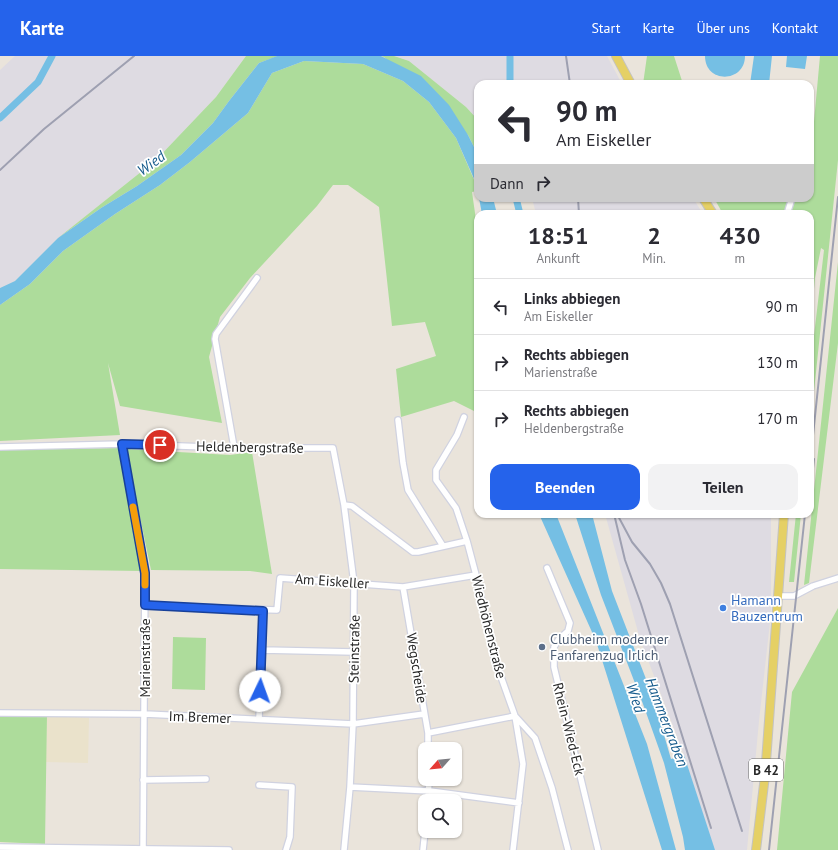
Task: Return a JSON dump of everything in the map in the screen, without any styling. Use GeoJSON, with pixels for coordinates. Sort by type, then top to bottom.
{"type":"FeatureCollection","features":[{"type":"Feature","properties":{"kind":"main road"},"geometry":{"type":"LineString","coordinates":[[616,56],[629,80]]}},
{"type":"Feature","properties":{"kind":"main road","name":"B 42"},"geometry":{"type":"LineString","coordinates":[[756,850],[765,776],[784,518]]}},
{"type":"Feature","properties":{"kind":"street"},"geometry":{"type":"LineString","coordinates":[[234,448],[215,339],[216,334],[257,278]]}},
{"type":"Feature","properties":{"kind":"street","name":"Wiedhöhenstraße"},"geometry":{"type":"LineString","coordinates":[[464,417],[457,435],[436,470],[436,480],[456,508],[476,575],[495,660],[516,716],[523,764],[513,850]]}},
{"type":"Feature","properties":{"kind":"street"},"geometry":{"type":"LineString","coordinates":[[398,420],[408,490],[443,546]]}},
{"type":"Feature","properties":{"kind":"street","name":"Heldenbergstraße"},"geometry":{"type":"LineString","coordinates":[[0,447],[122,444],[234,448],[333,448]]}},
{"type":"Feature","properties":{"kind":"street","name":"Marienstraße"},"geometry":{"type":"LineString","coordinates":[[122,444],[145,573],[143,850]]}},
{"type":"Feature","properties":{"kind":"street","name":"Steinstraße"},"geometry":{"type":"LineString","coordinates":[[333,448],[344,505],[354,583],[353,724],[350,787],[344,850]]}},
{"type":"Feature","properties":{"kind":"street"},"geometry":{"type":"LineString","coordinates":[[344,505],[352,506],[413,552],[467,541]]}},
{"type":"Feature","properties":{"kind":"street","name":"Rhein-Wied-Eck"},"geometry":{"type":"LineString","coordinates":[[547,568],[570,622],[568,631],[559,639],[554,647],[554,662],[598,850]]}},
{"type":"Feature","properties":{"kind":"street","name":"Am Eiskeller"},"geometry":{"type":"LineString","coordinates":[[145,605],[263,611],[277,610],[280,578],[403,587],[476,575]]}},
{"type":"Feature","properties":{"kind":"street"},"geometry":{"type":"LineString","coordinates":[[778,596],[794,596],[813,586],[838,578]]}},
{"type":"Feature","properties":{"kind":"street","name":"Wegscheide"},"geometry":{"type":"LineString","coordinates":[[403,587],[428,733],[428,742]]}},
{"type":"Feature","properties":{"kind":"street"},"geometry":{"type":"LineString","coordinates":[[259,719],[263,611]]}},
{"type":"Feature","properties":{"kind":"street"},"geometry":{"type":"LineString","coordinates":[[262,650],[354,652]]}},
{"type":"Feature","properties":{"kind":"street","name":"Im Bremer"},"geometry":{"type":"LineString","coordinates":[[0,713],[145,714],[353,724],[424,714]]}},
{"type":"Feature","properties":{"kind":"street"},"geometry":{"type":"LineString","coordinates":[[428,733],[516,716],[535,738],[552,788],[568,850]]}},
{"type":"Feature","properties":{"kind":"street"},"geometry":{"type":"LineString","coordinates":[[143,780],[206,779]]}},
{"type":"Feature","properties":{"kind":"street"},"geometry":{"type":"LineString","coordinates":[[259,785],[292,787],[290,837],[286,850]]}},
{"type":"Feature","properties":{"kind":"street"},"geometry":{"type":"LineString","coordinates":[[429,794],[430,786]]}},
{"type":"Feature","properties":{"kind":"street"},"geometry":{"type":"LineString","coordinates":[[350,787],[430,791],[519,803]]}},
{"type":"Feature","properties":{"kind":"street"},"geometry":{"type":"LineString","coordinates":[[423,850],[424,838]]}},
{"type":"Feature","properties":{"kind":"street"},"geometry":{"type":"LineString","coordinates":[[0,847],[229,850]]}},
{"type":"Feature","properties":{"kind":"shaded area"},"geometry":{"type":"Polygon","coordinates":[[[15,56],[246,56],[216,97],[156,160],[58,238],[15,281],[0,288],[0,70],[15,56]]]}},
{"type":"Feature","properties":{"kind":"shaded area"},"geometry":{"type":"Polygon","coordinates":[[[394,56],[607,56],[620,80],[474,80],[474,116],[466,107],[409,61],[394,56]]]}},
{"type":"Feature","properties":{"kind":"shaded area"},"geometry":{"type":"Polygon","coordinates":[[[533,202],[696,202],[700,210],[535,210],[533,202]]]}},
{"type":"Feature","properties":{"kind":"shaded area"},"geometry":{"type":"Polygon","coordinates":[[[606,518],[771,518],[771,613],[747,850],[714,849],[684,755],[640,639],[606,518]]]}},
{"type":"Feature","properties":{"kind":"shaded area"},"geometry":{"type":"Polygon","coordinates":[[[47,715],[89,718],[88,763],[46,762],[47,715]]]}},
{"type":"Feature","properties":{"kind":"green space"},"geometry":{"type":"Polygon","coordinates":[[[246,56],[278,56],[259,63],[213,123],[181,155],[58,238],[156,160],[216,97],[246,56]]]}},
{"type":"Feature","properties":{"kind":"green space"},"geometry":{"type":"Polygon","coordinates":[[[381,56],[394,56],[409,61],[466,107],[474,116],[474,147],[468,135],[384,57],[381,56]]]}},
{"type":"Feature","properties":{"kind":"green space"},"geometry":{"type":"Polygon","coordinates":[[[647,56],[674,56],[682,80],[644,80],[647,56]]]}},
{"type":"Feature","properties":{"kind":"green space"},"geometry":{"type":"Polygon","coordinates":[[[820,56],[838,56],[838,160],[814,391],[814,336],[824,250],[821,248],[814,289],[814,210],[721,210],[716,202],[814,202],[814,121],[820,56]]]}},
{"type":"Feature","properties":{"kind":"green space"},"geometry":{"type":"Polygon","coordinates":[[[304,61],[363,64],[403,81],[429,102],[456,138],[474,180],[474,192],[472,192],[475,210],[474,411],[454,401],[401,417],[396,369],[436,356],[425,322],[392,326],[379,207],[348,185],[333,185],[317,206],[250,278],[220,317],[209,357],[222,423],[120,406],[108,363],[120,435],[0,441],[0,305],[30,284],[63,251],[115,214],[160,185],[248,113],[272,73],[304,61]]]}},
{"type":"Feature","properties":{"kind":"green space"},"geometry":{"type":"Polygon","coordinates":[[[838,262],[838,343],[809,583],[804,585],[811,518],[814,518],[814,490],[838,262]]]}},
{"type":"Feature","properties":{"kind":"green space"},"geometry":{"type":"Polygon","coordinates":[[[119,448],[143,571],[0,569],[0,450],[119,448]]]}},
{"type":"Feature","properties":{"kind":"green space"},"geometry":{"type":"Polygon","coordinates":[[[126,449],[230,455],[252,452],[272,574],[250,571],[151,570],[126,449]]]}},
{"type":"Feature","properties":{"kind":"green space"},"geometry":{"type":"Polygon","coordinates":[[[796,518],[801,518],[794,582],[789,582],[796,518]]]}},
{"type":"Feature","properties":{"kind":"green space"},"geometry":{"type":"Polygon","coordinates":[[[838,608],[838,850],[777,850],[792,692],[838,608]]]}},
{"type":"Feature","properties":{"kind":"green space"},"geometry":{"type":"Polygon","coordinates":[[[173,637],[206,638],[205,690],[172,689],[173,637]]]}},
{"type":"Feature","properties":{"kind":"green space"},"geometry":{"type":"Polygon","coordinates":[[[47,715],[45,844],[0,842],[0,716],[47,715]]]}},
{"type":"Feature","properties":{"kind":"water"},"geometry":{"type":"Polygon","coordinates":[[[277,56],[381,56],[421,76],[449,105],[468,135],[474,147],[474,179],[456,138],[429,102],[403,81],[363,64],[304,61],[272,73],[248,113],[160,185],[115,214],[63,251],[30,284],[0,305],[0,288],[15,281],[58,238],[181,155],[213,123],[259,63],[277,56]]]}},
{"type":"Feature","properties":{"kind":"water"},"geometry":{"type":"Polygon","coordinates":[[[705,56],[745,56],[743,65],[739,71],[725,77],[711,72],[707,65],[705,56]]]}},
{"type":"Feature","properties":{"kind":"water"},"geometry":{"type":"Polygon","coordinates":[[[754,56],[772,56],[769,80],[751,80],[754,56]]]}},
{"type":"Feature","properties":{"kind":"water"},"geometry":{"type":"Polygon","coordinates":[[[787,56],[807,56],[805,69],[786,67],[787,56]]]}},
{"type":"Feature","properties":{"kind":"water"},"geometry":{"type":"Polygon","coordinates":[[[480,202],[494,202],[496,210],[481,210],[480,202]]]}},
{"type":"Feature","properties":{"kind":"water"},"geometry":{"type":"Polygon","coordinates":[[[541,518],[558,518],[647,744],[676,850],[662,850],[596,641],[541,518]]]}},
{"type":"Feature","properties":{"kind":"water"},"geometry":{"type":"Polygon","coordinates":[[[576,518],[593,518],[612,591],[653,697],[671,759],[684,755],[715,850],[685,850],[664,763],[601,595],[576,518]]]}},
{"type":"Feature","properties":{"kind":"waterway","name":"Hammergraben"},"geometry":{"type":"LineString","coordinates":[[0,118],[38,82],[52,56]]}},
{"type":"Feature","properties":{"kind":"waterway","name":"Hammergraben"},"geometry":{"type":"LineString","coordinates":[[510,57],[510,80]]}},
{"type":"Feature","properties":{"kind":"waterway","name":"Hammergraben"},"geometry":{"type":"LineString","coordinates":[[517,202],[519,210]]}},
{"type":"Feature","properties":{"kind":"railway"},"geometry":{"type":"LineString","coordinates":[[0,170],[44,129],[134,56]]}},
{"type":"Feature","properties":{"kind":"railway"},"geometry":{"type":"LineString","coordinates":[[566,56],[569,80]]}},
{"type":"Feature","properties":{"kind":"railway"},"geometry":{"type":"LineString","coordinates":[[814,426],[838,197]]}},
{"type":"Feature","properties":{"kind":"railway"},"geometry":{"type":"LineString","coordinates":[[578,202],[579,210]]}},
{"type":"Feature","properties":{"kind":"railway"},"geometry":{"type":"LineString","coordinates":[[615,518],[625,560],[641,604],[711,828]]}},
{"type":"Feature","properties":{"kind":"railway"},"geometry":{"type":"LineString","coordinates":[[619,518],[632,542],[650,564],[661,583],[670,604],[742,831]]}},
{"type":"Feature","properties":{"kind":"railway"},"geometry":{"type":"LineString","coordinates":[[769,850],[805,518]]}},
{"type":"Feature","properties":{"kind":"slow traffic"},"geometry":{"type":"LineString","coordinates":[[133,507],[145,573],[145,585]]}},
{"type":"Feature","properties":{"kind":"place","name":"Hamann Bauzentrum"},"geometry":{"type":"Point","coordinates":[723,608]}},
{"type":"Feature","properties":{"kind":"place","name":"Clubheim moderner Fanfarenzug Irlich"},"geometry":{"type":"Point","coordinates":[542,647]}},
{"type":"Feature","properties":{"kind":"route"},"geometry":{"type":"LineString","coordinates":[[160,445],[122,444],[145,573],[145,605],[263,611],[260,691]]}},
{"type":"Feature","properties":{"kind":"water label","name":"Wied"},"geometry":{"type":"Point","coordinates":[151,163]}},
{"type":"Feature","properties":{"kind":"water label","name":"Wied"},"geometry":{"type":"Point","coordinates":[636,698]}}]}
